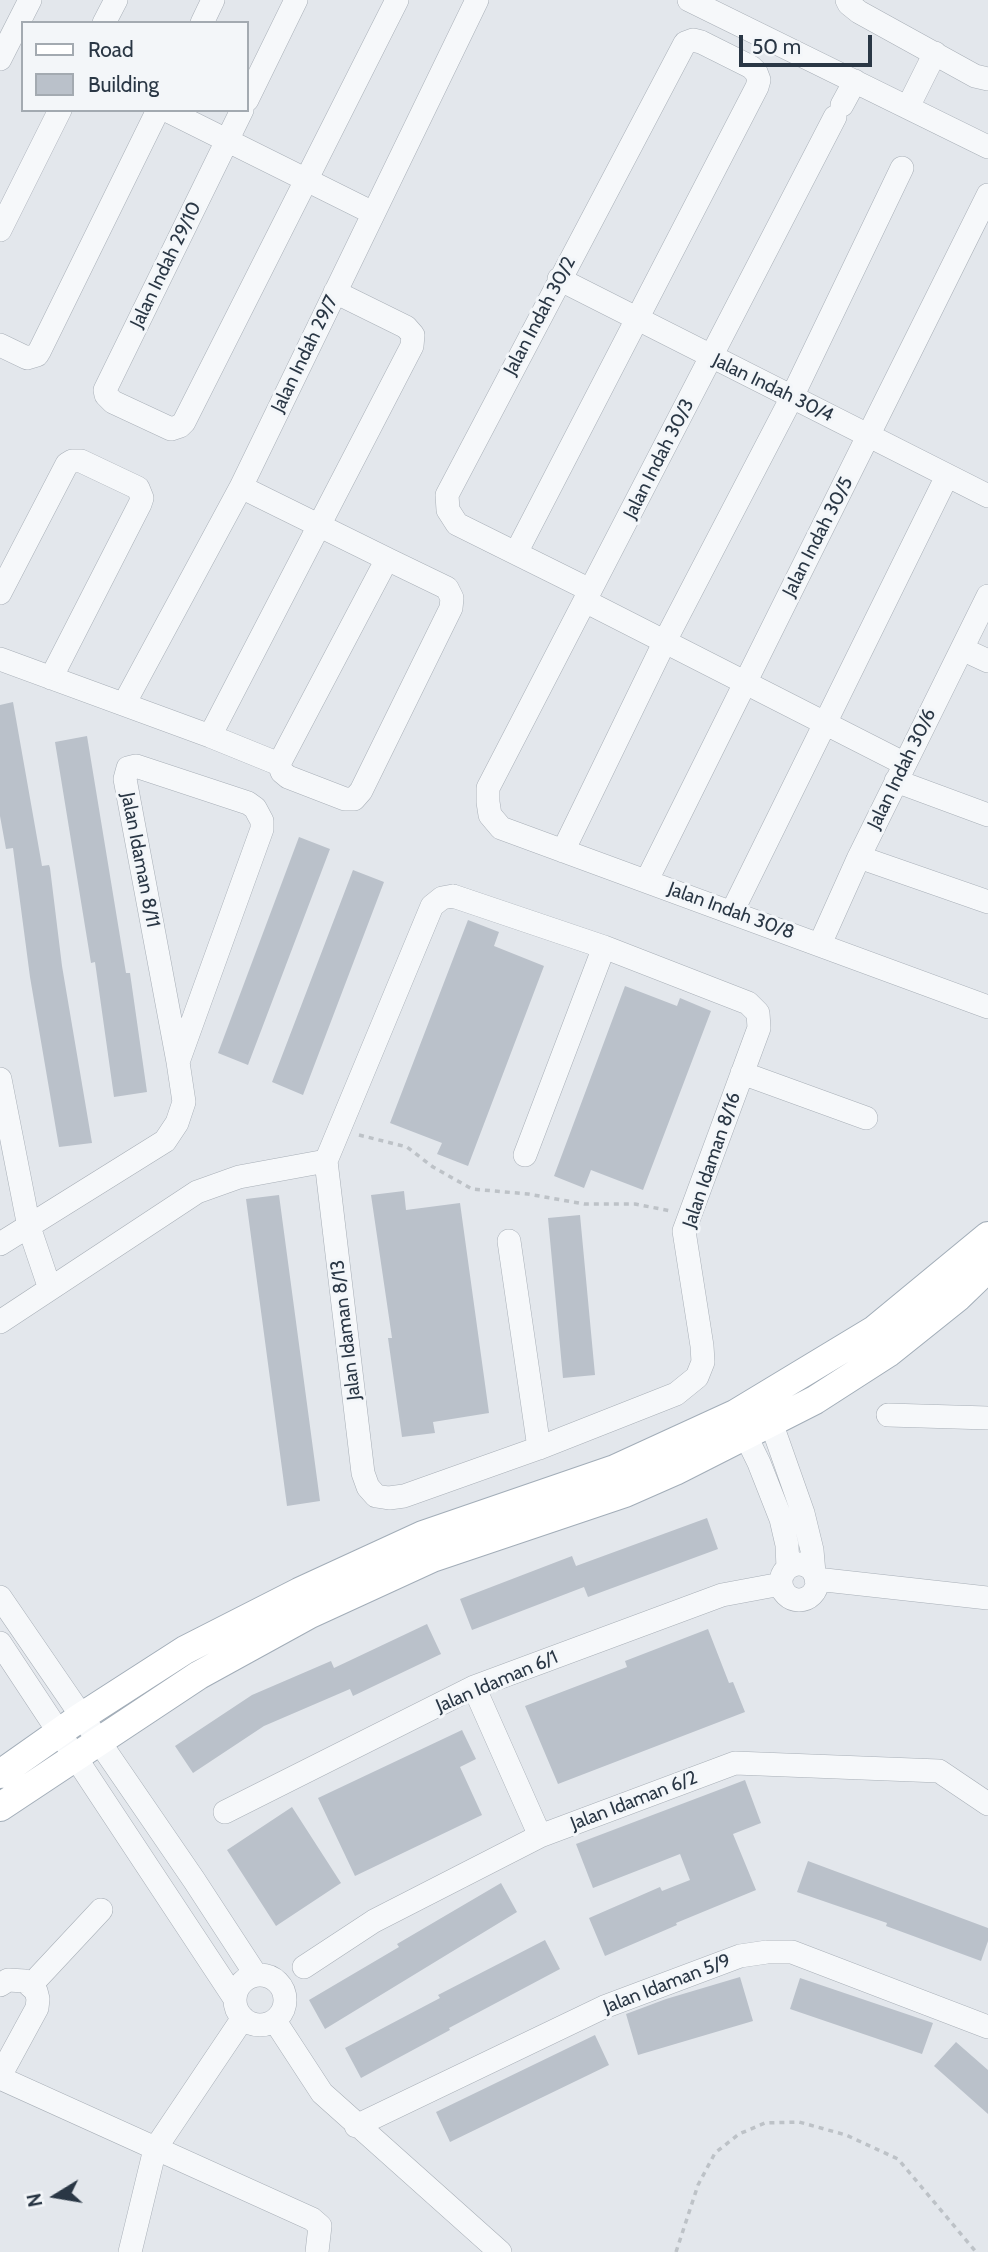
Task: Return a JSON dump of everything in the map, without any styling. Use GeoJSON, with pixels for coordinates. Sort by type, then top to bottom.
{"type":"FeatureCollection","features":[{"type":"Feature","properties":{"kind":"main road"},"geometry":{"type":"LineString","coordinates":[[0,1774],[199,1675],[310,1614],[432,1559],[625,1493],[676,1471],[740,1425],[767,1410],[874,1330],[988,1236]]}},
{"type":"Feature","properties":{"kind":"main road"},"geometry":{"type":"LineString","coordinates":[[767,1410],[815,1400],[888,1353],[958,1297],[988,1268]]}},
{"type":"Feature","properties":{"kind":"main road"},"geometry":{"type":"LineString","coordinates":[[0,1807],[78,1737]]}},
{"type":"Feature","properties":{"kind":"street"},"geometry":{"type":"LineString","coordinates":[[0,59],[30,0]]}},
{"type":"Feature","properties":{"kind":"street"},"geometry":{"type":"LineString","coordinates":[[105,21],[116,0]]}},
{"type":"Feature","properties":{"kind":"street"},"geometry":{"type":"LineString","coordinates":[[203,21],[213,0]]}},
{"type":"Feature","properties":{"kind":"street"},"geometry":{"type":"LineString","coordinates":[[248,98],[296,0]]}},
{"type":"Feature","properties":{"kind":"street"},"geometry":{"type":"LineString","coordinates":[[306,180],[397,0]]}},
{"type":"Feature","properties":{"kind":"street","name":"Jalan Indah 29/7"},"geometry":{"type":"LineString","coordinates":[[124,704],[241,487],[477,0]]}},
{"type":"Feature","properties":{"kind":"street"},"geometry":{"type":"LineString","coordinates":[[689,0],[988,147]]}},
{"type":"Feature","properties":{"kind":"street"},"geometry":{"type":"LineString","coordinates":[[848,0],[859,12],[975,76],[988,79]]}},
{"type":"Feature","properties":{"kind":"street","name":"Jalan Indah 30/2"},"geometry":{"type":"LineString","coordinates":[[637,319],[759,80],[751,67],[693,40],[685,43],[559,279],[447,495],[448,510],[457,524],[516,553],[665,641],[825,723],[900,772],[986,810]]}},
{"type":"Feature","properties":{"kind":"street"},"geometry":{"type":"LineString","coordinates":[[908,107],[934,53]]}},
{"type":"Feature","properties":{"kind":"street","name":"Jalan Indah 30/3"},"geometry":{"type":"LineString","coordinates":[[488,802],[488,788],[855,81]]}},
{"type":"Feature","properties":{"kind":"street"},"geometry":{"type":"LineString","coordinates":[[0,230],[59,112]]}},
{"type":"Feature","properties":{"kind":"street"},"geometry":{"type":"LineString","coordinates":[[0,345],[27,358],[37,355],[157,112]]}},
{"type":"Feature","properties":{"kind":"street"},"geometry":{"type":"LineString","coordinates":[[170,112],[373,213]]}},
{"type":"Feature","properties":{"kind":"street","name":"Jalan Indah 29/10"},"geometry":{"type":"LineString","coordinates":[[241,112],[107,384],[105,390],[109,399],[171,429],[184,422],[306,180]]}},
{"type":"Feature","properties":{"kind":"street"},"geometry":{"type":"LineString","coordinates":[[563,851],[665,641],[792,397],[902,168]]}},
{"type":"Feature","properties":{"kind":"street","name":"Jalan Indah 30/5"},"geometry":{"type":"LineString","coordinates":[[647,880],[988,195]]}},
{"type":"Feature","properties":{"kind":"street","name":"Jalan Indah 30/4"},"geometry":{"type":"LineString","coordinates":[[559,279],[988,496]]}},
{"type":"Feature","properties":{"kind":"street"},"geometry":{"type":"LineString","coordinates":[[210,736],[414,341],[413,335],[406,327],[335,292]]}},
{"type":"Feature","properties":{"kind":"street"},"geometry":{"type":"LineString","coordinates":[[516,553],[637,319]]}},
{"type":"Feature","properties":{"kind":"street"},"geometry":{"type":"LineString","coordinates":[[0,593],[67,464],[77,460],[138,488],[141,504],[51,678]]}},
{"type":"Feature","properties":{"kind":"street"},"geometry":{"type":"LineString","coordinates":[[732,912],[947,476]]}},
{"type":"Feature","properties":{"kind":"street"},"geometry":{"type":"LineString","coordinates":[[0,660],[210,736],[279,764],[282,772],[288,776],[345,799],[355,799],[451,608],[452,598],[447,588],[241,487]]}},
{"type":"Feature","properties":{"kind":"street"},"geometry":{"type":"LineString","coordinates":[[279,764],[387,559]]}},
{"type":"Feature","properties":{"kind":"street","name":"Jalan Indah 30/6"},"geometry":{"type":"LineString","coordinates":[[820,944],[900,772],[988,596]]}},
{"type":"Feature","properties":{"kind":"street"},"geometry":{"type":"LineString","coordinates":[[962,649],[988,661]]}},
{"type":"Feature","properties":{"kind":"street","name":"Jalan Idaman 8/11"},"geometry":{"type":"LineString","coordinates":[[29,1227],[165,1141],[177,1123],[184,1102],[125,779],[128,768],[136,766],[248,803],[255,808],[262,821],[262,829],[178,1062]]}},
{"type":"Feature","properties":{"kind":"street","name":"Jalan Indah 30/8"},"geometry":{"type":"LineString","coordinates":[[488,802],[490,815],[501,828],[988,1007]]}},
{"type":"Feature","properties":{"kind":"street"},"geometry":{"type":"LineString","coordinates":[[859,858],[988,902]]}},
{"type":"Feature","properties":{"kind":"street"},"geometry":{"type":"LineString","coordinates":[[0,1322],[197,1192],[239,1177],[326,1161],[432,906],[442,898],[453,896],[604,947],[525,1155]]}},
{"type":"Feature","properties":{"kind":"street","name":"Jalan Idaman 8/16"},"geometry":{"type":"LineString","coordinates":[[539,1448],[676,1394],[697,1377],[703,1362],[702,1346],[684,1230],[759,1028],[758,1013],[747,1003],[604,947]]}},
{"type":"Feature","properties":{"kind":"street"},"geometry":{"type":"LineString","coordinates":[[742,1073],[866,1118]]}},
{"type":"Feature","properties":{"kind":"street"},"geometry":{"type":"LineString","coordinates":[[0,1079],[29,1227],[50,1289]]}},
{"type":"Feature","properties":{"kind":"street","name":"Jalan Idaman 8/13"},"geometry":{"type":"LineString","coordinates":[[326,1161],[363,1473],[368,1487],[376,1496],[404,1496],[539,1448]]}},
{"type":"Feature","properties":{"kind":"street"},"geometry":{"type":"LineString","coordinates":[[0,1244],[29,1227]]}},
{"type":"Feature","properties":{"kind":"street"},"geometry":{"type":"LineString","coordinates":[[509,1241],[539,1448]]}},
{"type":"Feature","properties":{"kind":"street"},"geometry":{"type":"LineString","coordinates":[[740,1425],[781,1519],[787,1545],[786,1594],[790,1598],[802,1600],[815,1590],[815,1576],[803,1513],[767,1410]]}},
{"type":"Feature","properties":{"kind":"street"},"geometry":{"type":"LineString","coordinates":[[888,1415],[988,1418]]}},
{"type":"Feature","properties":{"kind":"street"},"geometry":{"type":"LineString","coordinates":[[785,1576],[799,1564],[815,1576],[988,1598]]}},
{"type":"Feature","properties":{"kind":"street","name":"Jalan Idaman 6/1"},"geometry":{"type":"LineString","coordinates":[[225,1812],[474,1687],[722,1595],[785,1576]]}},
{"type":"Feature","properties":{"kind":"street"},"geometry":{"type":"LineString","coordinates":[[0,1597],[78,1737],[239,2009],[258,2025],[275,2021],[284,2007],[283,1990],[272,1978],[256,1975],[241,1983],[239,2009],[155,2149],[130,2252]]}},
{"type":"Feature","properties":{"kind":"street"},"geometry":{"type":"LineString","coordinates":[[0,1643],[194,1880],[256,1975]]}},
{"type":"Feature","properties":{"kind":"street"},"geometry":{"type":"LineString","coordinates":[[474,1687],[540,1836]]}},
{"type":"Feature","properties":{"kind":"street","name":"Jalan Idaman 6/2"},"geometry":{"type":"LineString","coordinates":[[304,1967],[374,1921],[540,1836],[736,1763],[939,1771],[988,1804]]}},
{"type":"Feature","properties":{"kind":"street"},"geometry":{"type":"LineString","coordinates":[[31,1985],[101,1910]]}},
{"type":"Feature","properties":{"kind":"street","name":"Jalan Idaman 5/9"},"geometry":{"type":"LineString","coordinates":[[356,2126],[604,2007],[740,1956],[792,1951],[988,2027]]}},
{"type":"Feature","properties":{"kind":"street"},"geometry":{"type":"LineString","coordinates":[[0,1985],[17,1979],[31,1985],[38,1999],[37,2008],[0,2077],[312,2219],[320,2227],[317,2252]]}},
{"type":"Feature","properties":{"kind":"street"},"geometry":{"type":"LineString","coordinates":[[275,2021],[322,2093],[500,2252]]}},
{"type":"Feature","properties":{"kind":"path"},"geometry":{"type":"LineString","coordinates":[[339,1130],[407,1147],[433,1167],[472,1189],[528,1194],[584,1204],[635,1204],[690,1215]]}},
{"type":"Feature","properties":{"kind":"path"},"geometry":{"type":"LineString","coordinates":[[676,2252],[698,2185],[715,2153],[739,2134],[765,2123],[799,2122],[846,2136],[898,2159],[975,2252]]}},
{"type":"Feature","properties":{"kind":"building"},"geometry":{"type":"Polygon","coordinates":[[[13,702],[42,866],[49,865],[50,868],[62,966],[92,1143],[59,1147],[30,977],[13,848],[6,849],[0,816],[0,705],[13,702]]]}},
{"type":"Feature","properties":{"kind":"building"},"geometry":{"type":"Polygon","coordinates":[[[87,736],[126,973],[130,973],[147,1092],[114,1097],[95,962],[91,963],[55,742],[87,736]]]}},
{"type":"Feature","properties":{"kind":"building"},"geometry":{"type":"Polygon","coordinates":[[[299,837],[330,849],[248,1065],[218,1053],[299,837]]]}},
{"type":"Feature","properties":{"kind":"building"},"geometry":{"type":"Polygon","coordinates":[[[353,870],[384,882],[303,1095],[272,1082],[353,870]]]}},
{"type":"Feature","properties":{"kind":"building"},"geometry":{"type":"Polygon","coordinates":[[[468,920],[499,932],[494,946],[544,966],[468,1166],[437,1154],[442,1143],[390,1123],[468,920]]]}},
{"type":"Feature","properties":{"kind":"building"},"geometry":{"type":"Polygon","coordinates":[[[625,986],[677,1006],[680,998],[711,1011],[643,1190],[591,1170],[584,1188],[554,1176],[625,986]]]}},
{"type":"Feature","properties":{"kind":"building"},"geometry":{"type":"Polygon","coordinates":[[[404,1191],[406,1210],[460,1203],[489,1413],[433,1422],[435,1433],[402,1437],[388,1338],[392,1338],[371,1195],[404,1191]]]}},
{"type":"Feature","properties":{"kind":"building"},"geometry":{"type":"Polygon","coordinates":[[[279,1195],[320,1501],[287,1506],[246,1199],[279,1195]]]}},
{"type":"Feature","properties":{"kind":"building"},"geometry":{"type":"Polygon","coordinates":[[[580,1215],[595,1375],[563,1378],[548,1218],[580,1215]]]}},
{"type":"Feature","properties":{"kind":"building"},"geometry":{"type":"Polygon","coordinates":[[[707,1518],[718,1549],[588,1597],[584,1587],[472,1630],[460,1599],[572,1556],[576,1566],[707,1518]]]}},
{"type":"Feature","properties":{"kind":"building"},"geometry":{"type":"Polygon","coordinates":[[[427,1624],[441,1654],[353,1696],[350,1689],[264,1726],[193,1773],[175,1746],[252,1695],[331,1661],[334,1668],[427,1624]]]}},
{"type":"Feature","properties":{"kind":"building"},"geometry":{"type":"Polygon","coordinates":[[[708,1629],[729,1683],[733,1682],[745,1712],[558,1784],[525,1706],[627,1667],[625,1661],[708,1629]]]}},
{"type":"Feature","properties":{"kind":"building"},"geometry":{"type":"Polygon","coordinates":[[[462,1730],[476,1759],[460,1767],[482,1815],[355,1876],[318,1798],[462,1730]]]}},
{"type":"Feature","properties":{"kind":"building"},"geometry":{"type":"Polygon","coordinates":[[[745,1780],[761,1823],[733,1834],[756,1890],[605,1956],[589,1918],[660,1887],[662,1891],[690,1880],[680,1854],[593,1888],[576,1844],[745,1780]]]}},
{"type":"Feature","properties":{"kind":"building"},"geometry":{"type":"Polygon","coordinates":[[[292,1807],[341,1883],[276,1926],[227,1850],[292,1807]]]}},
{"type":"Feature","properties":{"kind":"building"},"geometry":{"type":"Polygon","coordinates":[[[808,1861],[988,1928],[988,1941],[981,1961],[886,1926],[887,1923],[797,1892],[808,1861]]]}},
{"type":"Feature","properties":{"kind":"building"},"geometry":{"type":"Polygon","coordinates":[[[501,1883],[517,1912],[325,2029],[309,2000],[501,1883]]]}},
{"type":"Feature","properties":{"kind":"building"},"geometry":{"type":"Polygon","coordinates":[[[545,1940],[560,1969],[361,2078],[345,2048],[440,1998],[438,1995],[545,1940]]]}},
{"type":"Feature","properties":{"kind":"building"},"geometry":{"type":"Polygon","coordinates":[[[740,1977],[753,2021],[638,2055],[626,2014],[740,1977]]]}},
{"type":"Feature","properties":{"kind":"building"},"geometry":{"type":"Polygon","coordinates":[[[800,1978],[933,2023],[922,2054],[790,2009],[800,1978]]]}},
{"type":"Feature","properties":{"kind":"building"},"geometry":{"type":"Polygon","coordinates":[[[595,2035],[609,2065],[450,2142],[436,2112],[595,2035]]]}},
{"type":"Feature","properties":{"kind":"building"},"geometry":{"type":"Polygon","coordinates":[[[956,2042],[988,2070],[988,2114],[934,2066],[956,2042]]]}}]}
